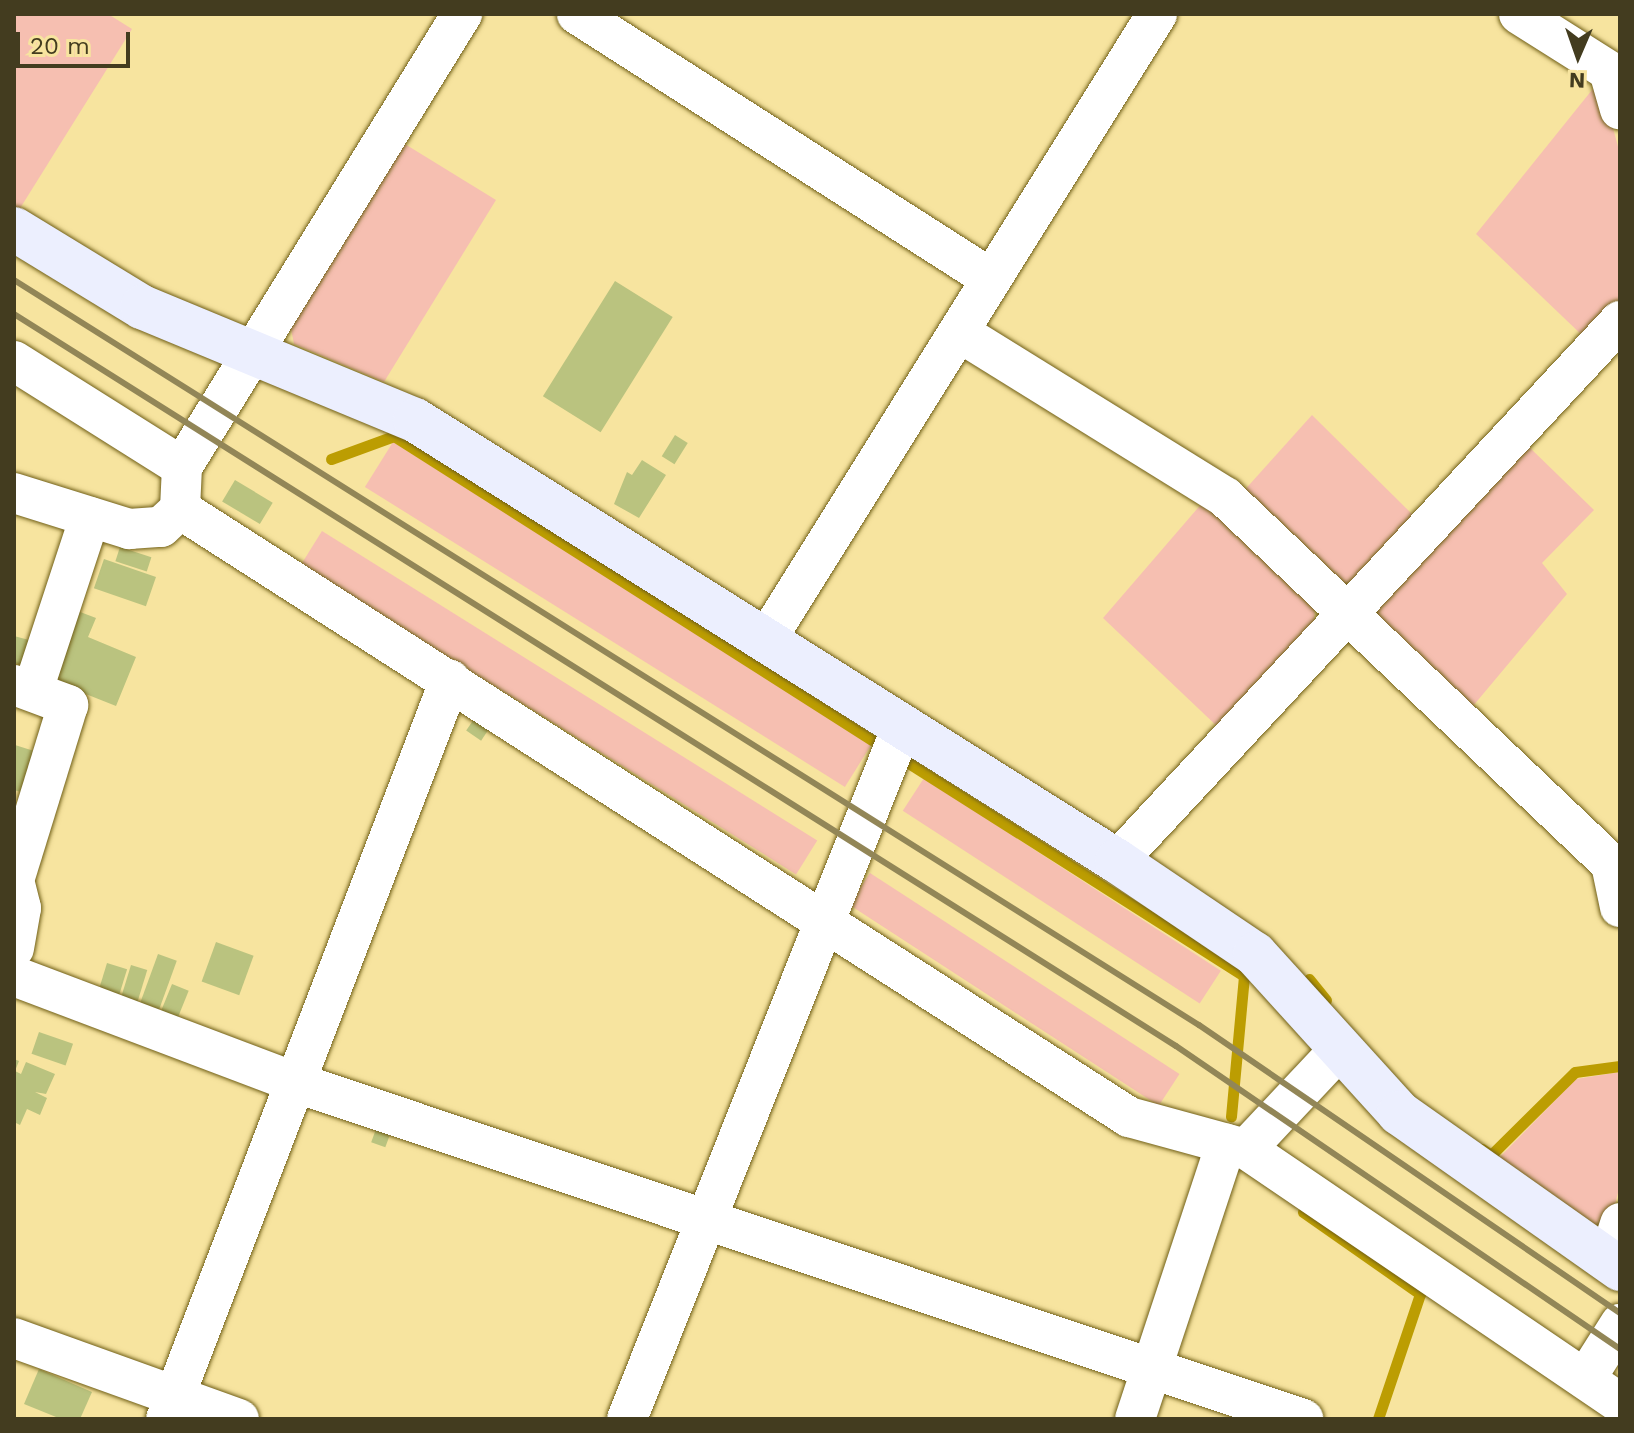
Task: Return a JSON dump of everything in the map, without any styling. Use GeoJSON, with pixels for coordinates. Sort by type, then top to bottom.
{"type":"FeatureCollection","features":[{"type":"Feature","properties":{"kind":"street"},"geometry":{"type":"LineString","coordinates":[[14,493],[129,529],[161,527],[180,509],[182,467],[462,14]]}},
{"type":"Feature","properties":{"kind":"street"},"geometry":{"type":"LineString","coordinates":[[577,14],[992,279]]}},
{"type":"Feature","properties":{"kind":"street"},"geometry":{"type":"LineString","coordinates":[[766,640],[1157,14]]}},
{"type":"Feature","properties":{"kind":"street"},"geometry":{"type":"LineString","coordinates":[[1519,14],[1609,71],[1620,109]]}},
{"type":"Feature","properties":{"kind":"street"},"geometry":{"type":"LineString","coordinates":[[14,229],[142,307],[254,350],[415,420],[1117,861],[1255,954],[1399,1113],[1616,1251]]}},
{"type":"Feature","properties":{"kind":"street"},"geometry":{"type":"LineString","coordinates":[[1117,861],[1620,321]]}},
{"type":"Feature","properties":{"kind":"street"},"geometry":{"type":"LineString","coordinates":[[959,332],[1225,497],[1611,864],[1620,907]]}},
{"type":"Feature","properties":{"kind":"street"},"geometry":{"type":"LineString","coordinates":[[14,361],[182,467]]}},
{"type":"Feature","properties":{"kind":"street"},"geometry":{"type":"LineString","coordinates":[[180,509],[823,918],[1129,1117],[1236,1146],[1596,1396],[1620,1324]]}},
{"type":"Feature","properties":{"kind":"street"},"geometry":{"type":"LineString","coordinates":[[14,948],[18,907],[14,880],[68,705],[24,688],[90,517]]}},
{"type":"Feature","properties":{"kind":"street"},"geometry":{"type":"LineString","coordinates":[[171,1409],[450,680]]}},
{"type":"Feature","properties":{"kind":"street"},"geometry":{"type":"LineString","coordinates":[[627,1419],[823,918],[902,727]]}},
{"type":"Feature","properties":{"kind":"street"},"geometry":{"type":"LineString","coordinates":[[14,976],[297,1083],[704,1222],[1303,1419]]}},
{"type":"Feature","properties":{"kind":"street"},"geometry":{"type":"LineString","coordinates":[[1135,1419],[1236,1146],[1341,1048]]}},
{"type":"Feature","properties":{"kind":"street"},"geometry":{"type":"LineString","coordinates":[[14,1338],[171,1409],[239,1419]]}},
{"type":"Feature","properties":{"kind":"shaded area"},"geometry":{"type":"Polygon","coordinates":[[[14,14],[108,14],[132,29],[19,210],[14,207],[14,14]]]}},
{"type":"Feature","properties":{"kind":"shaded area"},"geometry":{"type":"Polygon","coordinates":[[[1600,80],[1620,154],[1620,302],[1585,338],[1476,234],[1600,80]]]}},
{"type":"Feature","properties":{"kind":"shaded area"},"geometry":{"type":"Polygon","coordinates":[[[400,141],[496,200],[384,382],[294,344],[289,319],[400,141]]]}},
{"type":"Feature","properties":{"kind":"shaded area"},"geometry":{"type":"Polygon","coordinates":[[[1312,415],[1415,517],[1352,584],[1331,583],[1241,494],[1312,415]]]}},
{"type":"Feature","properties":{"kind":"shaded area"},"geometry":{"type":"Polygon","coordinates":[[[393,442],[873,742],[845,787],[365,487],[393,442]]]}},
{"type":"Feature","properties":{"kind":"shaded area"},"geometry":{"type":"Polygon","coordinates":[[[1526,444],[1594,510],[1542,563],[1567,594],[1468,712],[1372,621],[1373,605],[1526,444]]]}},
{"type":"Feature","properties":{"kind":"shaded area"},"geometry":{"type":"Polygon","coordinates":[[[1203,502],[1315,604],[1314,628],[1221,730],[1103,618],[1203,502]]]}},
{"type":"Feature","properties":{"kind":"shaded area"},"geometry":{"type":"Polygon","coordinates":[[[322,531],[817,840],[796,874],[301,565],[322,531]]]}},
{"type":"Feature","properties":{"kind":"shaded area"},"geometry":{"type":"Polygon","coordinates":[[[924,778],[1221,971],[1200,1004],[903,811],[924,778]]]}},
{"type":"Feature","properties":{"kind":"shaded area"},"geometry":{"type":"Polygon","coordinates":[[[870,873],[1179,1074],[1159,1106],[849,905],[870,873]]]}},
{"type":"Feature","properties":{"kind":"shaded area"},"geometry":{"type":"Polygon","coordinates":[[[1620,1072],[1620,1185],[1614,1208],[1599,1228],[1495,1162],[1576,1079],[1620,1072]]]}},
{"type":"Feature","properties":{"kind":"building"},"geometry":{"type":"Polygon","coordinates":[[[615,281],[673,317],[601,432],[543,396],[615,281]]]}},
{"type":"Feature","properties":{"kind":"building"},"geometry":{"type":"Polygon","coordinates":[[[675,435],[688,443],[674,464],[662,456],[675,435]]]}},
{"type":"Feature","properties":{"kind":"building"},"geometry":{"type":"Polygon","coordinates":[[[642,460],[666,475],[639,518],[614,504],[627,472],[632,475],[642,460]]]}},
{"type":"Feature","properties":{"kind":"building"},"geometry":{"type":"Polygon","coordinates":[[[235,480],[273,503],[260,524],[222,501],[235,480]]]}},
{"type":"Feature","properties":{"kind":"building"},"geometry":{"type":"Polygon","coordinates":[[[120,547],[151,557],[147,571],[115,561],[120,547]]]}},
{"type":"Feature","properties":{"kind":"building"},"geometry":{"type":"Polygon","coordinates":[[[104,559],[156,577],[146,606],[94,588],[104,559]]]}},
{"type":"Feature","properties":{"kind":"building"},"geometry":{"type":"Polygon","coordinates":[[[75,610],[96,618],[88,637],[136,657],[116,706],[58,683],[59,678],[50,674],[75,610]]]}},
{"type":"Feature","properties":{"kind":"building"},"geometry":{"type":"Polygon","coordinates":[[[14,636],[29,640],[23,665],[14,663],[14,636]]]}},
{"type":"Feature","properties":{"kind":"building"},"geometry":{"type":"Polygon","coordinates":[[[474,719],[489,729],[481,741],[466,731],[474,719]]]}},
{"type":"Feature","properties":{"kind":"building"},"geometry":{"type":"Polygon","coordinates":[[[14,735],[15,745],[34,751],[21,792],[14,790],[14,735]]]}},
{"type":"Feature","properties":{"kind":"building"},"geometry":{"type":"Polygon","coordinates":[[[216,942],[254,956],[239,995],[202,981],[216,942]]]}},
{"type":"Feature","properties":{"kind":"building"},"geometry":{"type":"Polygon","coordinates":[[[158,954],[177,961],[157,1014],[139,1008],[158,954]]]}},
{"type":"Feature","properties":{"kind":"building"},"geometry":{"type":"Polygon","coordinates":[[[107,963],[127,969],[118,998],[98,992],[107,963]]]}},
{"type":"Feature","properties":{"kind":"building"},"geometry":{"type":"Polygon","coordinates":[[[131,965],[147,970],[138,1002],[121,997],[131,965]]]}},
{"type":"Feature","properties":{"kind":"building"},"geometry":{"type":"Polygon","coordinates":[[[172,984],[189,991],[176,1021],[160,1015],[172,984]]]}},
{"type":"Feature","properties":{"kind":"building"},"geometry":{"type":"Polygon","coordinates":[[[39,1032],[73,1044],[66,1065],[32,1054],[39,1032]]]}},
{"type":"Feature","properties":{"kind":"building"},"geometry":{"type":"Polygon","coordinates":[[[14,1059],[19,1061],[15,1071],[21,1074],[26,1062],[55,1074],[46,1094],[35,1092],[47,1098],[40,1115],[27,1109],[20,1125],[14,1122],[14,1059]]]}},
{"type":"Feature","properties":{"kind":"building"},"geometry":{"type":"Polygon","coordinates":[[[376,1129],[390,1134],[385,1147],[371,1142],[376,1129]]]}},
{"type":"Feature","properties":{"kind":"building"},"geometry":{"type":"Polygon","coordinates":[[[39,1369],[92,1392],[80,1419],[61,1419],[24,1404],[39,1369]]]}},
{"type":"Feature","properties":{"kind":"waterway"},"geometry":{"type":"LineString","coordinates":[[331,459],[394,436],[872,740]]}},
{"type":"Feature","properties":{"kind":"waterway"},"geometry":{"type":"LineString","coordinates":[[907,762],[1244,976],[1231,1116]]}},
{"type":"Feature","properties":{"kind":"waterway"},"geometry":{"type":"LineString","coordinates":[[1309,979],[1326,1000]]}},
{"type":"Feature","properties":{"kind":"waterway"},"geometry":{"type":"LineString","coordinates":[[1482,1149],[1491,1155],[1575,1072],[1620,1066]]}},
{"type":"Feature","properties":{"kind":"waterway"},"geometry":{"type":"LineString","coordinates":[[1303,1212],[1420,1294],[1378,1419]]}},
{"type":"Feature","properties":{"kind":"railway"},"geometry":{"type":"LineString","coordinates":[[14,280],[1199,1025],[1620,1313]]}},
{"type":"Feature","properties":{"kind":"railway"},"geometry":{"type":"LineString","coordinates":[[14,314],[1176,1046],[1620,1349]]}}]}
